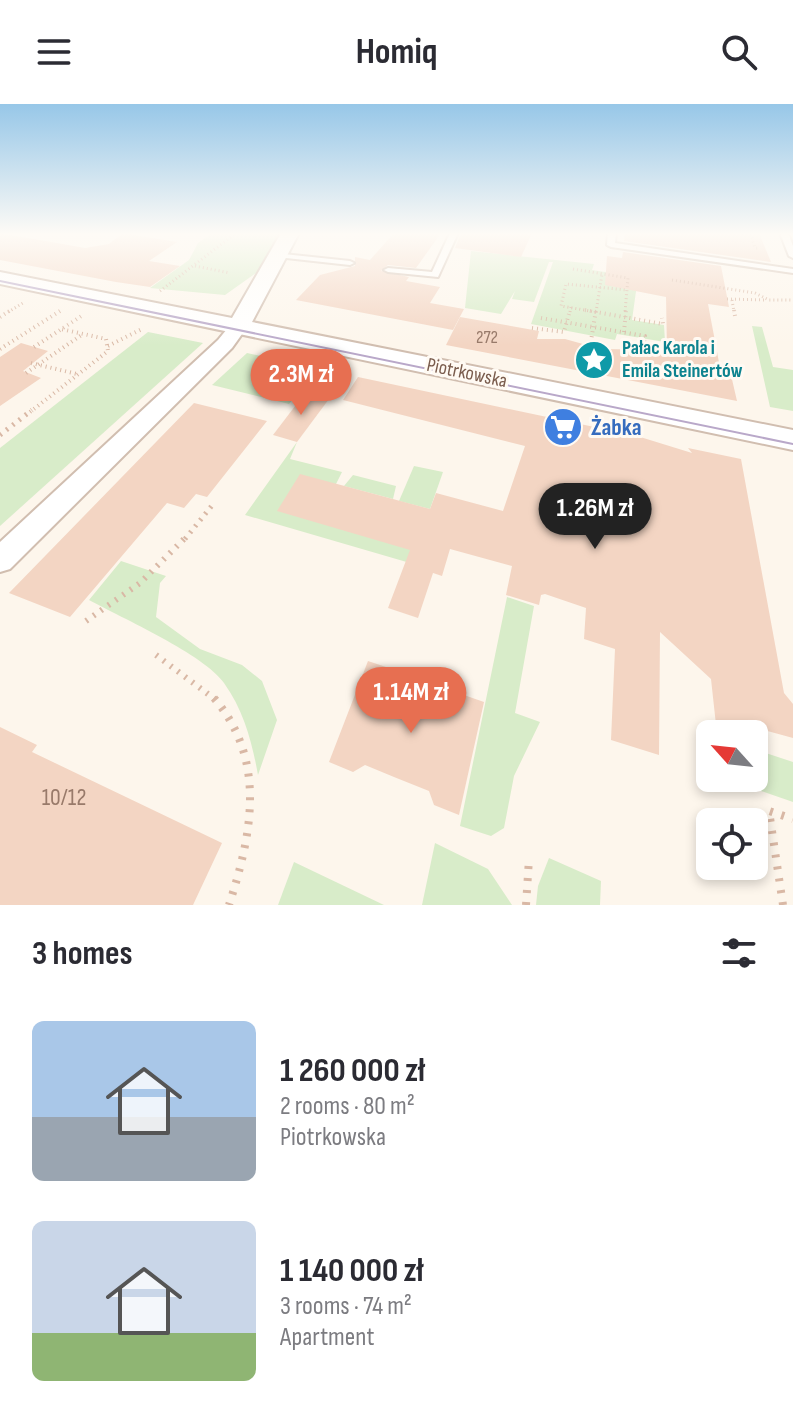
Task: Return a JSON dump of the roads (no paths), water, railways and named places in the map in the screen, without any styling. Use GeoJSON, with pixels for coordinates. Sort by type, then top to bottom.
{"type":"FeatureCollection","features":[{"type":"Feature","properties":{"kind":"street"},"geometry":{"type":"LineString","coordinates":[[0,560],[225,344],[238,327],[269,270]]}},
{"type":"Feature","properties":{"kind":"street","name":"Piotrkowska"},"geometry":{"type":"LineString","coordinates":[[0,278],[793,440]]}},
{"type":"Feature","properties":{"kind":"lane"},"geometry":{"type":"LineString","coordinates":[[392,270],[435,275],[437,270]]}},
{"type":"Feature","properties":{"kind":"tram line"},"geometry":{"type":"LineString","coordinates":[[0,281],[793,444]]}},
{"type":"Feature","properties":{"kind":"place","name":"Pałac Karola i Emila Steinertów"},"geometry":{"type":"Point","coordinates":[594,360]}},
{"type":"Feature","properties":{"kind":"place","name":"Żabka"},"geometry":{"type":"Point","coordinates":[563,427]}}]}
